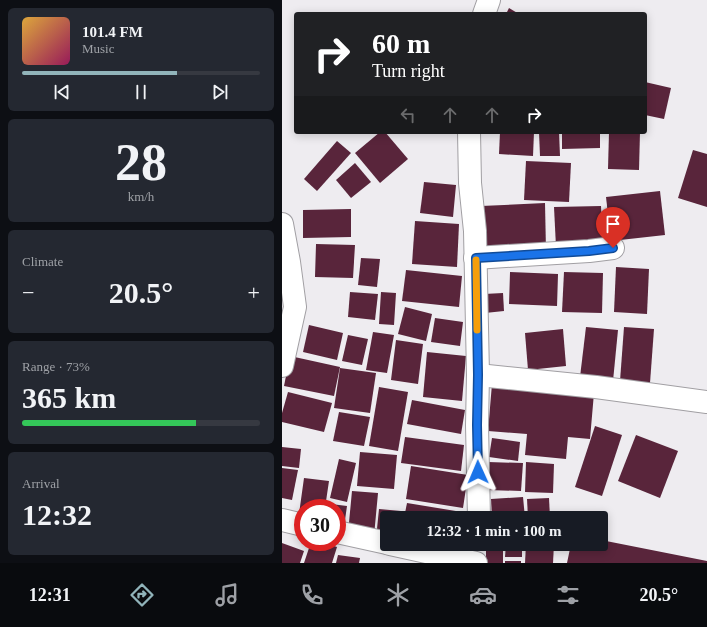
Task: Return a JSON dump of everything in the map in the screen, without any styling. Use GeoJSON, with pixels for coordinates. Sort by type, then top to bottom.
{"type":"FeatureCollection","features":[{"type":"Feature","properties":{"kind":"street"},"geometry":{"type":"LineString","coordinates":[[485,12],[489,0]]}},
{"type":"Feature","properties":{"kind":"street"},"geometry":{"type":"LineString","coordinates":[[469,134],[470,183],[475,230],[476,258],[479,511]]}},
{"type":"Feature","properties":{"kind":"street"},"geometry":{"type":"LineString","coordinates":[[282,224],[289,262],[289,308],[282,366]]}},
{"type":"Feature","properties":{"kind":"street"},"geometry":{"type":"LineString","coordinates":[[476,258],[589,251],[613,248]]}},
{"type":"Feature","properties":{"kind":"street"},"geometry":{"type":"LineString","coordinates":[[478,375],[596,387],[707,402]]}},
{"type":"Feature","properties":{"kind":"street"},"geometry":{"type":"LineString","coordinates":[[282,520],[294,523]]}},
{"type":"Feature","properties":{"kind":"street"},"geometry":{"type":"LineString","coordinates":[[346,534],[380,541]]}},
{"type":"Feature","properties":{"kind":"street"},"geometry":{"type":"LineString","coordinates":[[422,551],[476,563]]}},
{"type":"Feature","properties":{"kind":"street"},"geometry":{"type":"LineString","coordinates":[[479,551],[480,563]]}},
{"type":"Feature","properties":{"kind":"building"},"geometry":{"type":"Polygon","coordinates":[[[509,8],[516,12],[507,12],[509,8]]]}},
{"type":"Feature","properties":{"kind":"building"},"geometry":{"type":"Polygon","coordinates":[[[647,82],[671,88],[664,119],[647,115],[647,82]]]}},
{"type":"Feature","properties":{"kind":"building"},"geometry":{"type":"Polygon","coordinates":[[[378,134],[387,134],[408,159],[380,183],[355,153],[378,134]]]}},
{"type":"Feature","properties":{"kind":"building"},"geometry":{"type":"Polygon","coordinates":[[[500,134],[534,134],[533,156],[499,154],[500,134]]]}},
{"type":"Feature","properties":{"kind":"building"},"geometry":{"type":"Polygon","coordinates":[[[539,134],[559,134],[560,156],[540,156],[539,134]]]}},
{"type":"Feature","properties":{"kind":"building"},"geometry":{"type":"Polygon","coordinates":[[[562,134],[600,134],[600,148],[562,149],[562,134]]]}},
{"type":"Feature","properties":{"kind":"building"},"geometry":{"type":"Polygon","coordinates":[[[609,134],[640,134],[639,170],[608,169],[609,134]]]}},
{"type":"Feature","properties":{"kind":"building"},"geometry":{"type":"Polygon","coordinates":[[[337,141],[351,153],[317,191],[304,179],[337,141]]]}},
{"type":"Feature","properties":{"kind":"building"},"geometry":{"type":"Polygon","coordinates":[[[693,150],[707,154],[707,207],[678,198],[693,150]]]}},
{"type":"Feature","properties":{"kind":"building"},"geometry":{"type":"Polygon","coordinates":[[[526,161],[571,163],[569,202],[524,200],[526,161]]]}},
{"type":"Feature","properties":{"kind":"building"},"geometry":{"type":"Polygon","coordinates":[[[355,163],[371,182],[351,198],[336,180],[355,163]]]}},
{"type":"Feature","properties":{"kind":"building"},"geometry":{"type":"Polygon","coordinates":[[[424,182],[456,185],[453,217],[420,213],[424,182]]]}},
{"type":"Feature","properties":{"kind":"building"},"geometry":{"type":"Polygon","coordinates":[[[660,191],[665,235],[611,241],[606,197],[660,191]]]}},
{"type":"Feature","properties":{"kind":"building"},"geometry":{"type":"Polygon","coordinates":[[[545,203],[546,251],[481,253],[481,206],[545,203]]]}},
{"type":"Feature","properties":{"kind":"building"},"geometry":{"type":"Polygon","coordinates":[[[601,206],[603,246],[556,247],[554,207],[601,206]]]}},
{"type":"Feature","properties":{"kind":"building"},"geometry":{"type":"Polygon","coordinates":[[[351,209],[351,237],[303,238],[303,210],[351,209]]]}},
{"type":"Feature","properties":{"kind":"building"},"geometry":{"type":"Polygon","coordinates":[[[415,221],[459,224],[457,267],[412,264],[415,221]]]}},
{"type":"Feature","properties":{"kind":"building"},"geometry":{"type":"Polygon","coordinates":[[[316,244],[355,245],[353,278],[315,277],[316,244]]]}},
{"type":"Feature","properties":{"kind":"building"},"geometry":{"type":"Polygon","coordinates":[[[361,258],[380,259],[377,287],[358,285],[361,258]]]}},
{"type":"Feature","properties":{"kind":"building"},"geometry":{"type":"Polygon","coordinates":[[[616,267],[649,269],[647,314],[614,312],[616,267]]]}},
{"type":"Feature","properties":{"kind":"building"},"geometry":{"type":"Polygon","coordinates":[[[406,270],[462,276],[459,307],[402,301],[406,270]]]}},
{"type":"Feature","properties":{"kind":"building"},"geometry":{"type":"Polygon","coordinates":[[[510,272],[558,274],[557,306],[509,304],[510,272]]]}},
{"type":"Feature","properties":{"kind":"building"},"geometry":{"type":"Polygon","coordinates":[[[564,272],[603,273],[602,313],[562,312],[564,272]]]}},
{"type":"Feature","properties":{"kind":"building"},"geometry":{"type":"Polygon","coordinates":[[[350,292],[378,294],[375,320],[348,317],[350,292]]]}},
{"type":"Feature","properties":{"kind":"building"},"geometry":{"type":"Polygon","coordinates":[[[381,292],[396,293],[394,325],[379,324],[381,292]]]}},
{"type":"Feature","properties":{"kind":"building"},"geometry":{"type":"Polygon","coordinates":[[[503,293],[504,311],[485,313],[484,294],[503,293]]]}},
{"type":"Feature","properties":{"kind":"building"},"geometry":{"type":"Polygon","coordinates":[[[405,307],[432,314],[426,341],[398,334],[405,307]]]}},
{"type":"Feature","properties":{"kind":"building"},"geometry":{"type":"Polygon","coordinates":[[[435,318],[463,322],[460,346],[431,342],[435,318]]]}},
{"type":"Feature","properties":{"kind":"building"},"geometry":{"type":"Polygon","coordinates":[[[309,325],[343,333],[337,360],[303,352],[309,325]]]}},
{"type":"Feature","properties":{"kind":"building"},"geometry":{"type":"Polygon","coordinates":[[[586,327],[618,330],[613,381],[580,377],[586,327]]]}},
{"type":"Feature","properties":{"kind":"building"},"geometry":{"type":"Polygon","coordinates":[[[624,327],[654,329],[650,383],[620,381],[624,327]]]}},
{"type":"Feature","properties":{"kind":"building"},"geometry":{"type":"Polygon","coordinates":[[[563,329],[566,366],[528,370],[525,333],[563,329]]]}},
{"type":"Feature","properties":{"kind":"building"},"geometry":{"type":"Polygon","coordinates":[[[373,332],[394,335],[387,373],[366,370],[373,332]]]}},
{"type":"Feature","properties":{"kind":"building"},"geometry":{"type":"Polygon","coordinates":[[[348,335],[368,339],[362,365],[342,361],[348,335]]]}},
{"type":"Feature","properties":{"kind":"building"},"geometry":{"type":"Polygon","coordinates":[[[396,340],[423,344],[418,384],[391,380],[396,340]]]}},
{"type":"Feature","properties":{"kind":"building"},"geometry":{"type":"Polygon","coordinates":[[[427,352],[466,356],[462,401],[423,397],[427,352]]]}},
{"type":"Feature","properties":{"kind":"building"},"geometry":{"type":"Polygon","coordinates":[[[290,356],[340,367],[334,396],[284,386],[290,356]]]}},
{"type":"Feature","properties":{"kind":"building"},"geometry":{"type":"Polygon","coordinates":[[[340,368],[376,373],[370,413],[334,408],[340,368]]]}},
{"type":"Feature","properties":{"kind":"building"},"geometry":{"type":"Polygon","coordinates":[[[492,384],[594,393],[590,439],[568,437],[566,459],[525,455],[527,434],[488,431],[492,384]]]}},
{"type":"Feature","properties":{"kind":"building"},"geometry":{"type":"Polygon","coordinates":[[[379,387],[408,392],[398,451],[369,446],[379,387]]]}},
{"type":"Feature","properties":{"kind":"building"},"geometry":{"type":"Polygon","coordinates":[[[288,392],[332,403],[324,432],[282,422],[282,413],[288,392]]]}},
{"type":"Feature","properties":{"kind":"building"},"geometry":{"type":"Polygon","coordinates":[[[412,400],[465,410],[461,434],[407,424],[412,400]]]}},
{"type":"Feature","properties":{"kind":"building"},"geometry":{"type":"Polygon","coordinates":[[[339,412],[370,417],[364,446],[333,441],[339,412]]]}},
{"type":"Feature","properties":{"kind":"building"},"geometry":{"type":"Polygon","coordinates":[[[595,426],[622,435],[602,496],[575,487],[595,426]]]}},
{"type":"Feature","properties":{"kind":"building"},"geometry":{"type":"Polygon","coordinates":[[[636,435],[678,451],[660,498],[618,481],[636,435]]]}},
{"type":"Feature","properties":{"kind":"building"},"geometry":{"type":"Polygon","coordinates":[[[405,437],[464,445],[461,471],[401,463],[405,437]]]}},
{"type":"Feature","properties":{"kind":"building"},"geometry":{"type":"Polygon","coordinates":[[[492,438],[520,442],[518,461],[489,457],[492,438]]]}},
{"type":"Feature","properties":{"kind":"building"},"geometry":{"type":"Polygon","coordinates":[[[282,447],[301,449],[299,468],[282,466],[282,447]]]}},
{"type":"Feature","properties":{"kind":"building"},"geometry":{"type":"Polygon","coordinates":[[[360,452],[397,455],[394,489],[357,486],[360,452]]]}},
{"type":"Feature","properties":{"kind":"building"},"geometry":{"type":"Polygon","coordinates":[[[339,459],[356,463],[347,502],[346,499],[330,498],[339,459]]]}},
{"type":"Feature","properties":{"kind":"building"},"geometry":{"type":"Polygon","coordinates":[[[488,462],[523,463],[521,491],[487,490],[488,462]]]}},
{"type":"Feature","properties":{"kind":"building"},"geometry":{"type":"Polygon","coordinates":[[[526,462],[554,464],[553,493],[525,492],[526,462]]]}},
{"type":"Feature","properties":{"kind":"building"},"geometry":{"type":"Polygon","coordinates":[[[411,466],[468,475],[463,508],[406,499],[411,466]]]}},
{"type":"Feature","properties":{"kind":"building"},"geometry":{"type":"Polygon","coordinates":[[[282,468],[298,470],[292,500],[282,498],[282,468]]]}},
{"type":"Feature","properties":{"kind":"building"},"geometry":{"type":"Polygon","coordinates":[[[304,478],[329,481],[326,499],[301,499],[304,478]]]}},
{"type":"Feature","properties":{"kind":"building"},"geometry":{"type":"Polygon","coordinates":[[[352,491],[378,493],[374,536],[348,533],[352,491]]]}},
{"type":"Feature","properties":{"kind":"building"},"geometry":{"type":"Polygon","coordinates":[[[523,497],[524,511],[492,511],[491,499],[523,497]]]}},
{"type":"Feature","properties":{"kind":"building"},"geometry":{"type":"Polygon","coordinates":[[[549,498],[550,511],[528,511],[527,499],[549,498]]]}},
{"type":"Feature","properties":{"kind":"building"},"geometry":{"type":"Polygon","coordinates":[[[407,503],[456,511],[405,511],[407,503]]]}},
{"type":"Feature","properties":{"kind":"building"},"geometry":{"type":"Polygon","coordinates":[[[379,509],[401,511],[380,511],[380,539],[376,539],[379,509]]]}},
{"type":"Feature","properties":{"kind":"building"},"geometry":{"type":"Polygon","coordinates":[[[608,541],[707,561],[707,563],[567,563],[570,551],[608,551],[608,541]]]}},
{"type":"Feature","properties":{"kind":"building"},"geometry":{"type":"Polygon","coordinates":[[[282,543],[294,547],[294,551],[304,551],[300,563],[282,563],[282,543]]]}},
{"type":"Feature","properties":{"kind":"building"},"geometry":{"type":"Polygon","coordinates":[[[308,551],[336,551],[332,563],[304,563],[308,551]]]}},
{"type":"Feature","properties":{"kind":"building"},"geometry":{"type":"Polygon","coordinates":[[[486,551],[503,551],[503,563],[486,563],[486,551]]]}},
{"type":"Feature","properties":{"kind":"building"},"geometry":{"type":"Polygon","coordinates":[[[505,551],[522,551],[522,557],[505,557],[505,551]]]}},
{"type":"Feature","properties":{"kind":"building"},"geometry":{"type":"Polygon","coordinates":[[[526,551],[554,551],[553,563],[525,563],[526,551]]]}},
{"type":"Feature","properties":{"kind":"building"},"geometry":{"type":"Polygon","coordinates":[[[338,555],[360,558],[359,563],[336,563],[338,555]]]}},
{"type":"Feature","properties":{"kind":"building"},"geometry":{"type":"Polygon","coordinates":[[[505,561],[521,561],[521,563],[505,563],[505,561]]]}},
{"type":"Feature","properties":{"kind":"slow traffic"},"geometry":{"type":"LineString","coordinates":[[476,260],[477,330]]}},
{"type":"Feature","properties":{"kind":"route"},"geometry":{"type":"LineString","coordinates":[[478,472],[476,258],[589,251],[613,248]]}}]}
